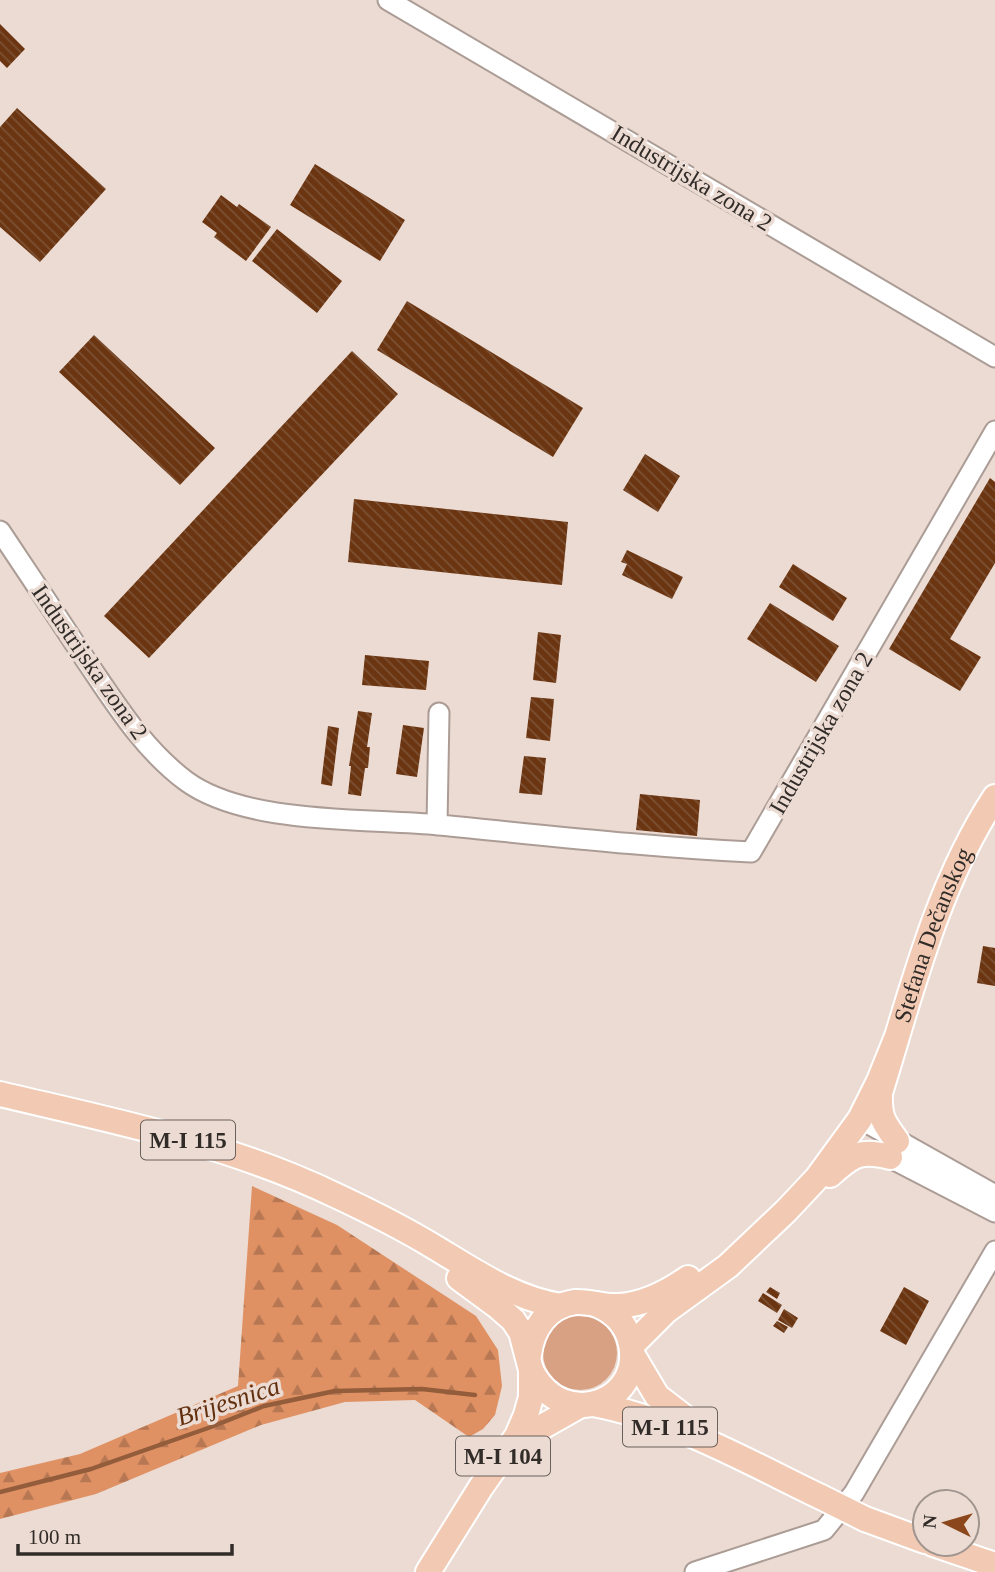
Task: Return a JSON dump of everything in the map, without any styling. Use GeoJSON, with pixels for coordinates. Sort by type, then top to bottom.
{"type":"FeatureCollection","features":[{"type":"Feature","properties":{"kind":"main road","name":"Stefana Dečanskog"},"geometry":{"type":"LineString","coordinates":[[895,1039],[953,874],[995,797]]}},
{"type":"Feature","properties":{"kind":"main road"},"geometry":{"type":"LineString","coordinates":[[632,1349],[666,1311],[728,1266],[817,1178],[854,1128],[879,1081],[895,1039]]}},
{"type":"Feature","properties":{"kind":"main road"},"geometry":{"type":"LineString","coordinates":[[591,1303],[618,1306],[649,1300],[679,1284],[777,1219],[849,1158],[894,1149],[879,1110],[880,1093],[895,1039]]}},
{"type":"Feature","properties":{"kind":"main road","name":"M-I 115"},"geometry":{"type":"LineString","coordinates":[[0,1094],[224,1150],[336,1195],[396,1224],[499,1286],[529,1299],[561,1306],[576,1302],[591,1303],[605,1308],[618,1318],[627,1330],[632,1349],[657,1396],[678,1415],[744,1459]]}},
{"type":"Feature","properties":{"kind":"main road","name":"M-I 115"},"geometry":{"type":"LineString","coordinates":[[368,1212],[481,1293],[513,1320],[521,1332],[538,1384],[550,1395],[564,1403],[627,1411],[656,1421],[744,1459],[865,1519],[911,1536]]}},
{"type":"Feature","properties":{"kind":"main road"},"geometry":{"type":"LineString","coordinates":[[530,1362],[531,1339],[537,1325],[547,1314],[561,1306]]}},
{"type":"Feature","properties":{"kind":"main road","name":"M-I 115"},"geometry":{"type":"LineString","coordinates":[[586,1405],[606,1399],[625,1380],[632,1349]]}},
{"type":"Feature","properties":{"kind":"main road","name":"M-I 104"},"geometry":{"type":"LineString","coordinates":[[431,1566],[517,1436],[531,1397],[530,1362]]}},
{"type":"Feature","properties":{"kind":"main road","name":"M-I 104"},"geometry":{"type":"LineString","coordinates":[[453,1535],[491,1492],[540,1428],[586,1405]]}},
{"type":"Feature","properties":{"kind":"main road"},"geometry":{"type":"LineString","coordinates":[[976,1558],[995,1564]]}},
{"type":"Feature","properties":{"kind":"street","name":"Industrijska zona 2"},"geometry":{"type":"LineString","coordinates":[[388,0],[995,357]]}},
{"type":"Feature","properties":{"kind":"street","name":"Industrijska zona 2"},"geometry":{"type":"LineString","coordinates":[[0,531],[127,721],[156,756],[188,783],[225,800],[260,810],[311,817],[437,825],[659,847],[751,852],[995,430]]}},
{"type":"Feature","properties":{"kind":"street"},"geometry":{"type":"LineString","coordinates":[[437,825],[439,713]]}},
{"type":"Feature","properties":{"kind":"street"},"geometry":{"type":"LineString","coordinates":[[854,1128],[995,1195]]}},
{"type":"Feature","properties":{"kind":"street"},"geometry":{"type":"LineString","coordinates":[[894,1149],[995,1212]]}},
{"type":"Feature","properties":{"kind":"street"},"geometry":{"type":"LineString","coordinates":[[695,1572],[824,1530],[854,1493],[995,1251]]}},
{"type":"Feature","properties":{"kind":"shaded area"},"geometry":{"type":"Polygon","coordinates":[[[580,1316],[594,1319],[606,1327],[614,1339],[617,1353],[614,1367],[606,1379],[594,1387],[580,1390],[566,1387],[554,1379],[546,1367],[543,1353],[546,1339],[554,1327],[566,1319],[580,1316]]]}},
{"type":"Feature","properties":{"kind":"green space"},"geometry":{"type":"Polygon","coordinates":[[[252,1186],[337,1225],[476,1316],[498,1350],[502,1386],[495,1415],[483,1429],[469,1437],[415,1400],[345,1402],[261,1425],[96,1494],[0,1519],[0,1473],[80,1454],[238,1386],[252,1186]]]}},
{"type":"Feature","properties":{"kind":"building"},"geometry":{"type":"Polygon","coordinates":[[[0,24],[25,49],[7,68],[0,61],[0,24]]]}},
{"type":"Feature","properties":{"kind":"building"},"geometry":{"type":"Polygon","coordinates":[[[17,108],[106,189],[40,262],[0,227],[0,127],[17,108]]]}},
{"type":"Feature","properties":{"kind":"building"},"geometry":{"type":"Polygon","coordinates":[[[315,164],[405,220],[380,261],[290,205],[315,164]]]}},
{"type":"Feature","properties":{"kind":"building"},"geometry":{"type":"Polygon","coordinates":[[[221,195],[237,207],[239,204],[271,227],[246,261],[214,237],[217,233],[202,222],[221,195]]]}},
{"type":"Feature","properties":{"kind":"building"},"geometry":{"type":"Polygon","coordinates":[[[277,229],[342,281],[317,313],[252,261],[277,229]]]}},
{"type":"Feature","properties":{"kind":"building"},"geometry":{"type":"Polygon","coordinates":[[[407,301],[583,408],[553,457],[377,350],[407,301]]]}},
{"type":"Feature","properties":{"kind":"building"},"geometry":{"type":"Polygon","coordinates":[[[94,335],[215,448],[180,485],[59,372],[94,335]]]}},
{"type":"Feature","properties":{"kind":"building"},"geometry":{"type":"Polygon","coordinates":[[[352,351],[398,394],[149,658],[104,616],[352,351]]]}},
{"type":"Feature","properties":{"kind":"building"},"geometry":{"type":"Polygon","coordinates":[[[645,454],[680,476],[658,512],[623,490],[645,454]]]}},
{"type":"Feature","properties":{"kind":"building"},"geometry":{"type":"Polygon","coordinates":[[[990,478],[995,482],[995,563],[950,639],[981,657],[960,691],[889,649],[990,478]]]}},
{"type":"Feature","properties":{"kind":"building"},"geometry":{"type":"Polygon","coordinates":[[[354,499],[568,522],[562,585],[348,562],[354,499]]]}},
{"type":"Feature","properties":{"kind":"building"},"geometry":{"type":"Polygon","coordinates":[[[627,550],[683,577],[672,599],[622,575],[627,564],[621,562],[627,550]]]}},
{"type":"Feature","properties":{"kind":"building"},"geometry":{"type":"Polygon","coordinates":[[[793,564],[847,598],[833,621],[779,587],[793,564]]]}},
{"type":"Feature","properties":{"kind":"building"},"geometry":{"type":"Polygon","coordinates":[[[770,603],[839,646],[816,682],[747,639],[770,603]]]}},
{"type":"Feature","properties":{"kind":"building"},"geometry":{"type":"Polygon","coordinates":[[[538,632],[561,635],[556,683],[533,680],[538,632]]]}},
{"type":"Feature","properties":{"kind":"building"},"geometry":{"type":"Polygon","coordinates":[[[365,655],[429,661],[426,690],[362,685],[365,655]]]}},
{"type":"Feature","properties":{"kind":"building"},"geometry":{"type":"Polygon","coordinates":[[[531,697],[554,699],[550,741],[526,738],[531,697]]]}},
{"type":"Feature","properties":{"kind":"building"},"geometry":{"type":"Polygon","coordinates":[[[358,711],[372,713],[367,747],[370,747],[368,768],[365,768],[361,796],[348,794],[349,766],[358,711]]]}},
{"type":"Feature","properties":{"kind":"building"},"geometry":{"type":"Polygon","coordinates":[[[403,725],[424,728],[417,777],[396,774],[403,725]]]}},
{"type":"Feature","properties":{"kind":"building"},"geometry":{"type":"Polygon","coordinates":[[[328,726],[339,728],[332,786],[321,784],[328,726]]]}},
{"type":"Feature","properties":{"kind":"building"},"geometry":{"type":"Polygon","coordinates":[[[524,756],[546,758],[542,795],[519,793],[524,756]]]}},
{"type":"Feature","properties":{"kind":"building"},"geometry":{"type":"Polygon","coordinates":[[[640,794],[700,800],[697,836],[636,830],[640,794]]]}},
{"type":"Feature","properties":{"kind":"building"},"geometry":{"type":"Polygon","coordinates":[[[983,946],[995,948],[995,986],[977,983],[983,946]]]}},
{"type":"Feature","properties":{"kind":"building"},"geometry":{"type":"Polygon","coordinates":[[[770,1287],[780,1293],[777,1299],[766,1292],[770,1287]]]}},
{"type":"Feature","properties":{"kind":"building"},"geometry":{"type":"Polygon","coordinates":[[[904,1287],[929,1301],[906,1345],[880,1331],[904,1287]]]}},
{"type":"Feature","properties":{"kind":"building"},"geometry":{"type":"Polygon","coordinates":[[[763,1293],[782,1305],[777,1313],[758,1301],[763,1293]]]}},
{"type":"Feature","properties":{"kind":"building"},"geometry":{"type":"Polygon","coordinates":[[[784,1309],[798,1318],[792,1328],[778,1320],[784,1309]]]}},
{"type":"Feature","properties":{"kind":"building"},"geometry":{"type":"Polygon","coordinates":[[[777,1321],[788,1327],[784,1333],[773,1326],[777,1321]]]}},
{"type":"Feature","properties":{"kind":"waterway","name":"Brijesnica"},"geometry":{"type":"LineString","coordinates":[[0,1492],[91,1469],[264,1406],[335,1391],[422,1389],[475,1395]]}}]}
